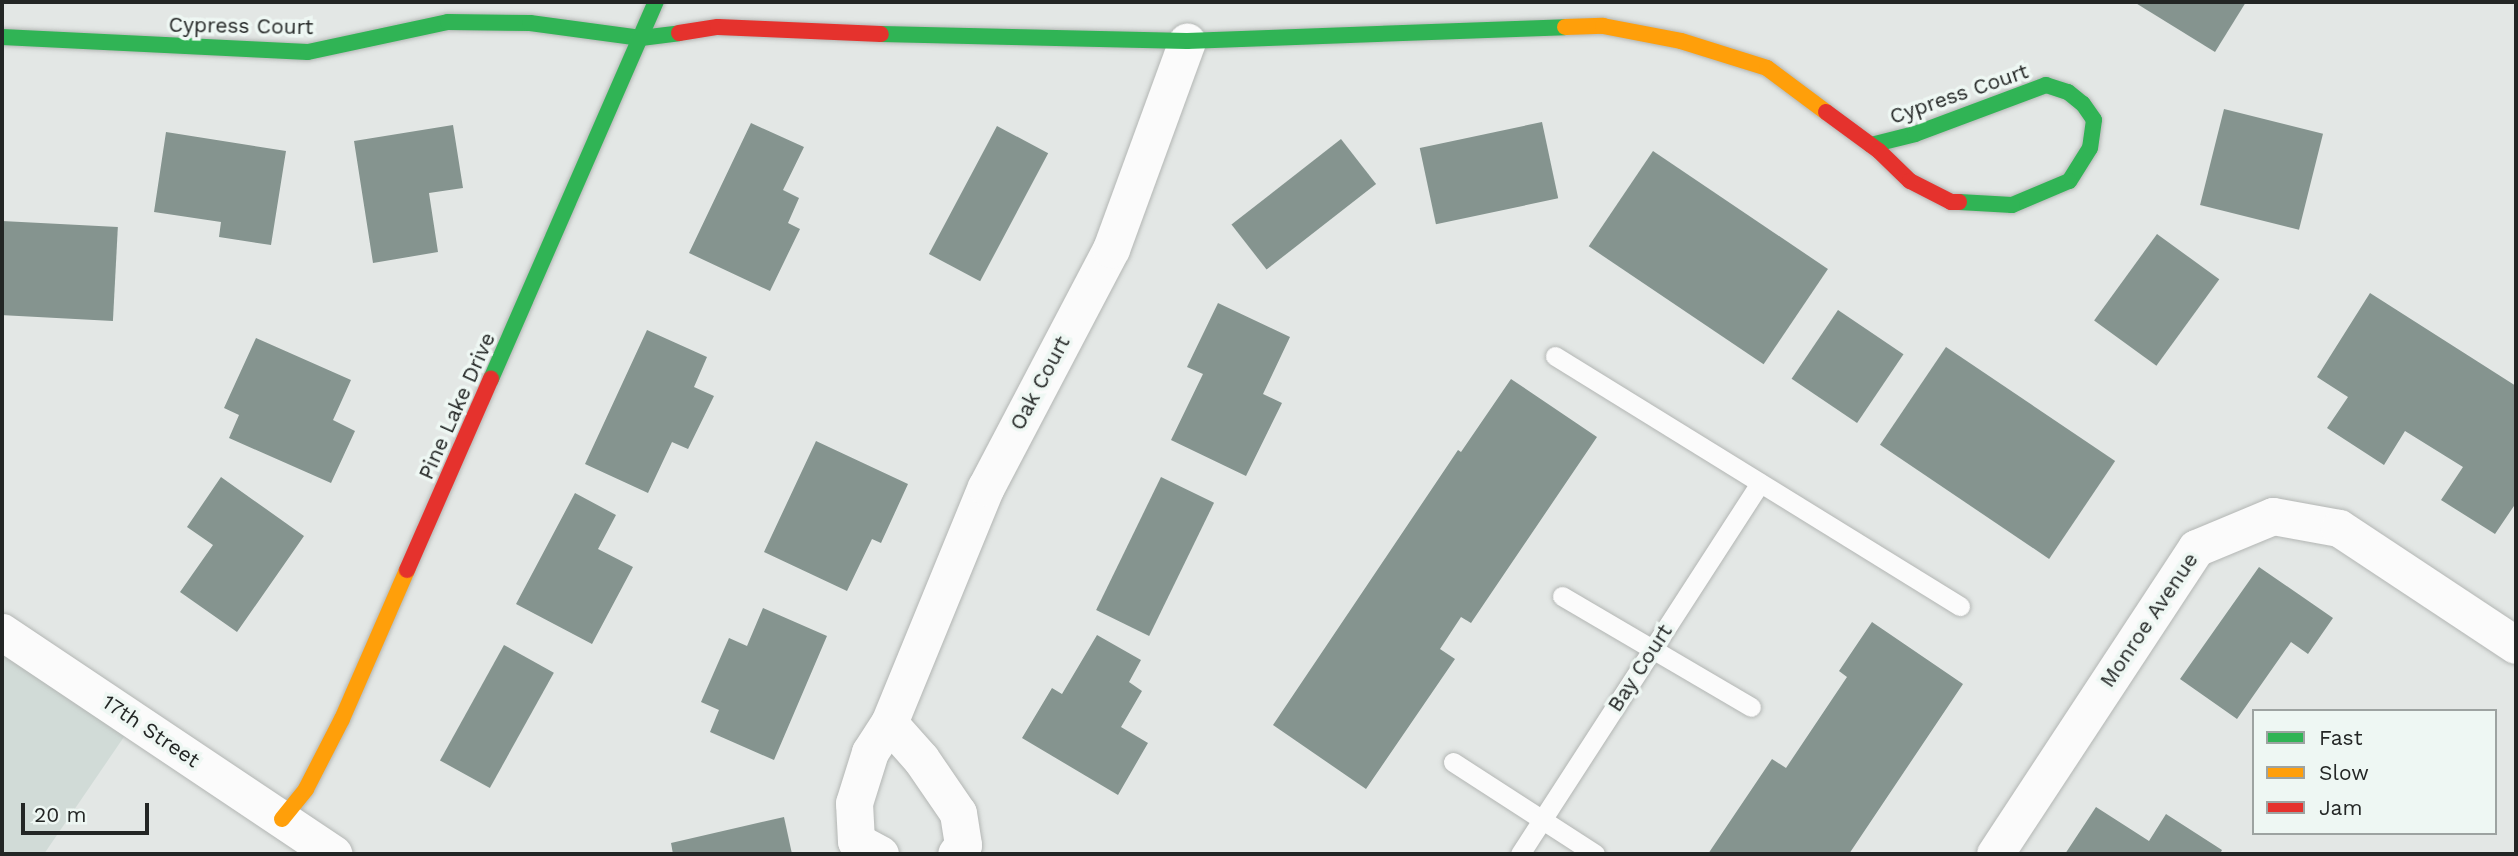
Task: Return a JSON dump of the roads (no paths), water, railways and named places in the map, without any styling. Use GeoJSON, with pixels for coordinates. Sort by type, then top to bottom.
{"type":"FeatureCollection","features":[{"type":"Feature","properties":{"kind":"street","name":"Pine Lake Drive"},"geometry":{"type":"LineString","coordinates":[[282,819],[306,789],[342,719],[656,2]]}},
{"type":"Feature","properties":{"kind":"street","name":"Cypress Court"},"geometry":{"type":"LineString","coordinates":[[2,37],[308,52],[448,22],[530,23],[641,38],[718,27],[909,35],[1187,41],[1603,26],[1681,41],[1767,68],[1871,145],[1910,181],[1951,202],[2012,205],[2069,181],[2090,148],[2094,120],[2083,104],[2068,92],[2046,85],[1915,135],[1871,145]]}},
{"type":"Feature","properties":{"kind":"street","name":"Oak Court"},"geometry":{"type":"LineString","coordinates":[[880,854],[856,841],[854,803],[870,752],[889,723],[986,486],[1111,249],[1187,41]]}},
{"type":"Feature","properties":{"kind":"street","name":"Monroe Avenue"},"geometry":{"type":"LineString","coordinates":[[1994,854],[2196,548],[2273,516],[2339,528],[2516,645]]}},
{"type":"Feature","properties":{"kind":"street","name":"17th Street"},"geometry":{"type":"LineString","coordinates":[[2,632],[334,854]]}},
{"type":"Feature","properties":{"kind":"street"},"geometry":{"type":"LineString","coordinates":[[889,723],[921,759],[958,813],[964,845],[956,854]]}},
{"type":"Feature","properties":{"kind":"lane"},"geometry":{"type":"LineString","coordinates":[[1555,356],[1960,607]]}},
{"type":"Feature","properties":{"kind":"lane","name":"Bay Court"},"geometry":{"type":"LineString","coordinates":[[1520,854],[1760,483]]}},
{"type":"Feature","properties":{"kind":"lane"},"geometry":{"type":"LineString","coordinates":[[1562,596],[1751,707]]}},
{"type":"Feature","properties":{"kind":"lane"},"geometry":{"type":"LineString","coordinates":[[1453,762],[1595,854]]}}]}
